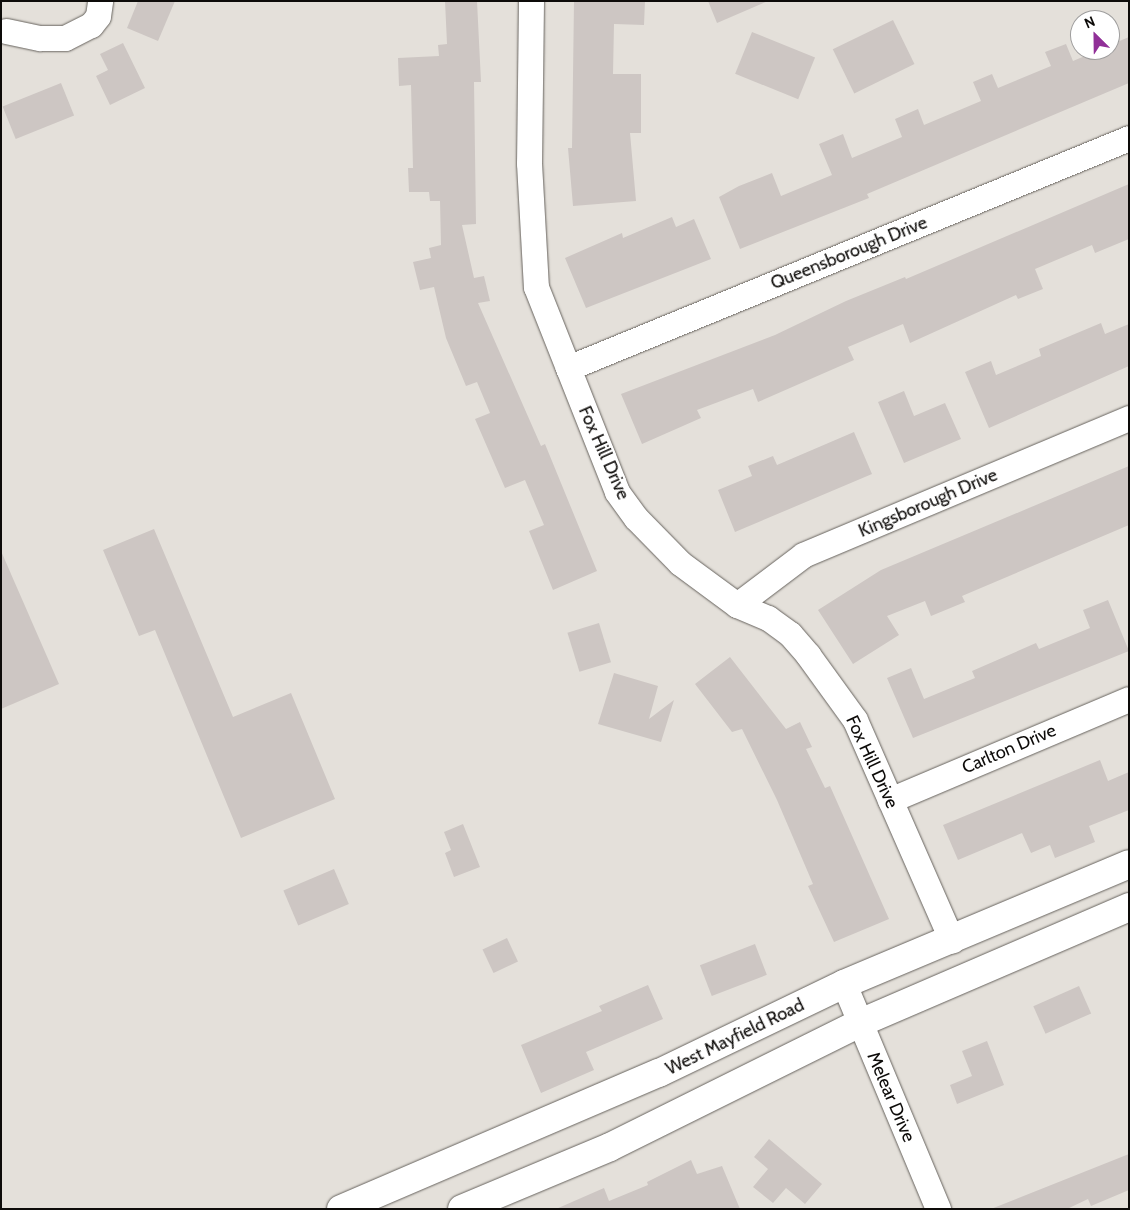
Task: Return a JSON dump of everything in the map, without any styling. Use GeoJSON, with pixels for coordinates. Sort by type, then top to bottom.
{"type":"FeatureCollection","features":[{"type":"Feature","properties":{"kind":"main road","name":"West Mayfield Road"},"geometry":{"type":"LineString","coordinates":[[341,1209],[659,1073],[844,984],[952,941],[1129,864]]}},
{"type":"Feature","properties":{"kind":"main road"},"geometry":{"type":"LineString","coordinates":[[462,1209],[610,1147],[860,1023],[1129,907]]}},
{"type":"Feature","properties":{"kind":"street"},"geometry":{"type":"LineString","coordinates":[[6,31],[40,38],[65,38],[91,25],[98,16],[100,1]]}},
{"type":"Feature","properties":{"kind":"street","name":"Fox Hill Drive"},"geometry":{"type":"LineString","coordinates":[[531,1],[529,163],[532,256],[536,287],[617,492],[631,512],[680,563],[737,605],[775,624],[790,634],[808,655],[855,720],[952,941]]}},
{"type":"Feature","properties":{"kind":"street","name":"Queensborough Drive"},"geometry":{"type":"LineString","coordinates":[[568,368],[1129,138]]}},
{"type":"Feature","properties":{"kind":"street","name":"Kingsborough Drive"},"geometry":{"type":"LineString","coordinates":[[737,605],[803,555],[1129,418]]}},
{"type":"Feature","properties":{"kind":"street","name":"Carlton Drive"},"geometry":{"type":"LineString","coordinates":[[890,800],[1129,699]]}},
{"type":"Feature","properties":{"kind":"street","name":"Melear Drive"},"geometry":{"type":"LineString","coordinates":[[844,984],[938,1209]]}},
{"type":"Feature","properties":{"kind":"building"},"geometry":{"type":"Polygon","coordinates":[[[138,1],[175,1],[158,41],[127,28],[138,1]]]}},
{"type":"Feature","properties":{"kind":"building"},"geometry":{"type":"Polygon","coordinates":[[[445,1],[477,1],[481,82],[474,82],[476,224],[462,225],[474,278],[484,276],[490,301],[478,303],[541,446],[545,444],[597,571],[553,590],[529,531],[544,525],[525,480],[505,488],[475,419],[490,413],[477,382],[466,386],[446,338],[434,287],[420,290],[413,262],[431,258],[429,248],[441,245],[440,201],[430,201],[429,192],[409,192],[408,168],[413,168],[411,85],[399,86],[398,58],[439,56],[438,45],[447,44],[445,1]]]}},
{"type":"Feature","properties":{"kind":"building"},"geometry":{"type":"Polygon","coordinates":[[[574,1],[645,1],[644,25],[614,24],[613,74],[641,74],[641,133],[630,133],[636,201],[573,206],[568,148],[572,148],[574,1]]]}},
{"type":"Feature","properties":{"kind":"building"},"geometry":{"type":"Polygon","coordinates":[[[708,1],[768,1],[717,23],[708,1]]]}},
{"type":"Feature","properties":{"kind":"building"},"geometry":{"type":"Polygon","coordinates":[[[893,20],[914,64],[854,93],[833,49],[893,20]]]}},
{"type":"Feature","properties":{"kind":"building"},"geometry":{"type":"Polygon","coordinates":[[[752,32],[815,57],[798,99],[735,74],[752,32]]]}},
{"type":"Feature","properties":{"kind":"building"},"geometry":{"type":"Polygon","coordinates":[[[1129,37],[1129,83],[867,194],[869,198],[740,249],[719,197],[739,186],[772,173],[781,196],[832,175],[819,144],[843,134],[852,158],[902,137],[895,119],[918,109],[924,125],[981,101],[973,82],[992,74],[998,88],[1051,66],[1045,52],[1066,44],[1070,54],[1070,60],[1073,61],[1120,60],[1120,41],[1129,37]]]}},
{"type":"Feature","properties":{"kind":"building"},"geometry":{"type":"Polygon","coordinates":[[[123,43],[145,88],[110,105],[96,76],[108,70],[100,54],[123,43]]]}},
{"type":"Feature","properties":{"kind":"building"},"geometry":{"type":"Polygon","coordinates":[[[61,83],[74,115],[16,139],[3,107],[61,83]]]}},
{"type":"Feature","properties":{"kind":"building"},"geometry":{"type":"Polygon","coordinates":[[[1129,184],[1129,239],[1095,253],[1092,245],[1035,269],[1043,289],[1018,299],[1016,295],[910,343],[903,324],[848,347],[854,360],[758,402],[753,389],[697,410],[701,418],[642,444],[621,394],[775,335],[846,301],[905,277],[906,279],[1129,184]]]}},
{"type":"Feature","properties":{"kind":"building"},"geometry":{"type":"Polygon","coordinates":[[[672,217],[676,227],[694,219],[711,259],[586,308],[565,258],[622,233],[623,238],[672,217]]]}},
{"type":"Feature","properties":{"kind":"building"},"geometry":{"type":"Polygon","coordinates":[[[1101,323],[1105,334],[1129,324],[1129,366],[989,428],[965,372],[991,361],[996,375],[1041,356],[1039,349],[1101,323]]]}},
{"type":"Feature","properties":{"kind":"building"},"geometry":{"type":"Polygon","coordinates":[[[904,391],[914,416],[945,403],[961,439],[904,463],[878,402],[904,391]]]}},
{"type":"Feature","properties":{"kind":"building"},"geometry":{"type":"Polygon","coordinates":[[[854,432],[872,474],[735,532],[718,490],[752,476],[748,466],[773,456],[777,465],[854,432]]]}},
{"type":"Feature","properties":{"kind":"building"},"geometry":{"type":"Polygon","coordinates":[[[1129,466],[1129,525],[962,596],[965,602],[931,616],[925,601],[887,616],[899,635],[853,664],[818,610],[881,570],[1129,466]]]}},
{"type":"Feature","properties":{"kind":"building"},"geometry":{"type":"Polygon","coordinates":[[[154,529],[233,717],[291,693],[335,799],[241,838],[155,630],[139,636],[103,550],[154,529]]]}},
{"type":"Feature","properties":{"kind":"building"},"geometry":{"type":"Polygon","coordinates":[[[1,551],[59,684],[1,709],[1,551]]]}},
{"type":"Feature","properties":{"kind":"building"},"geometry":{"type":"Polygon","coordinates":[[[1108,600],[1129,651],[913,738],[887,678],[911,668],[924,699],[975,678],[972,671],[1036,643],[1039,649],[1090,628],[1083,610],[1108,600]]]}},
{"type":"Feature","properties":{"kind":"building"},"geometry":{"type":"Polygon","coordinates":[[[599,623],[611,662],[579,672],[567,633],[599,623]]]}},
{"type":"Feature","properties":{"kind":"building"},"geometry":{"type":"Polygon","coordinates":[[[730,657],[786,729],[800,722],[812,747],[806,749],[825,788],[830,786],[889,919],[834,942],[808,886],[813,884],[777,800],[742,729],[732,732],[695,684],[730,657]]]}},
{"type":"Feature","properties":{"kind":"building"},"geometry":{"type":"Polygon","coordinates":[[[614,673],[658,686],[649,719],[674,700],[661,742],[598,724],[614,673]]]}},
{"type":"Feature","properties":{"kind":"building"},"geometry":{"type":"Polygon","coordinates":[[[1100,760],[1108,781],[1129,772],[1129,810],[1089,826],[1095,842],[1055,858],[1050,845],[1031,853],[1022,833],[958,860],[943,825],[1100,760]]]}},
{"type":"Feature","properties":{"kind":"building"},"geometry":{"type":"Polygon","coordinates":[[[463,824],[480,867],[454,877],[445,853],[451,850],[444,832],[463,824]]]}},
{"type":"Feature","properties":{"kind":"building"},"geometry":{"type":"Polygon","coordinates":[[[334,869],[349,904],[298,925],[283,890],[334,869]]]}},
{"type":"Feature","properties":{"kind":"building"},"geometry":{"type":"Polygon","coordinates":[[[507,938],[518,962],[494,973],[483,949],[507,938]]]}},
{"type":"Feature","properties":{"kind":"building"},"geometry":{"type":"Polygon","coordinates":[[[755,944],[767,975],[712,996],[700,965],[755,944]]]}},
{"type":"Feature","properties":{"kind":"building"},"geometry":{"type":"Polygon","coordinates":[[[648,985],[663,1019],[586,1052],[594,1070],[541,1093],[521,1045],[602,1011],[599,1006],[648,985]]]}},
{"type":"Feature","properties":{"kind":"building"},"geometry":{"type":"Polygon","coordinates":[[[1079,986],[1091,1013],[1046,1034],[1033,1006],[1079,986]]]}},
{"type":"Feature","properties":{"kind":"building"},"geometry":{"type":"Polygon","coordinates":[[[987,1041],[1004,1085],[957,1104],[950,1085],[972,1076],[962,1051],[987,1041]]]}},
{"type":"Feature","properties":{"kind":"building"},"geometry":{"type":"Polygon","coordinates":[[[769,1139],[822,1184],[805,1204],[786,1188],[773,1203],[753,1187],[768,1169],[754,1157],[769,1139]]]}},
{"type":"Feature","properties":{"kind":"building"},"geometry":{"type":"Polygon","coordinates":[[[1129,1154],[1129,1190],[1091,1206],[1088,1199],[1067,1209],[991,1209],[1129,1154]]]}},
{"type":"Feature","properties":{"kind":"building"},"geometry":{"type":"Polygon","coordinates":[[[691,1160],[697,1174],[722,1166],[740,1209],[556,1209],[604,1188],[609,1201],[648,1185],[647,1182],[691,1160]]]}}]}
